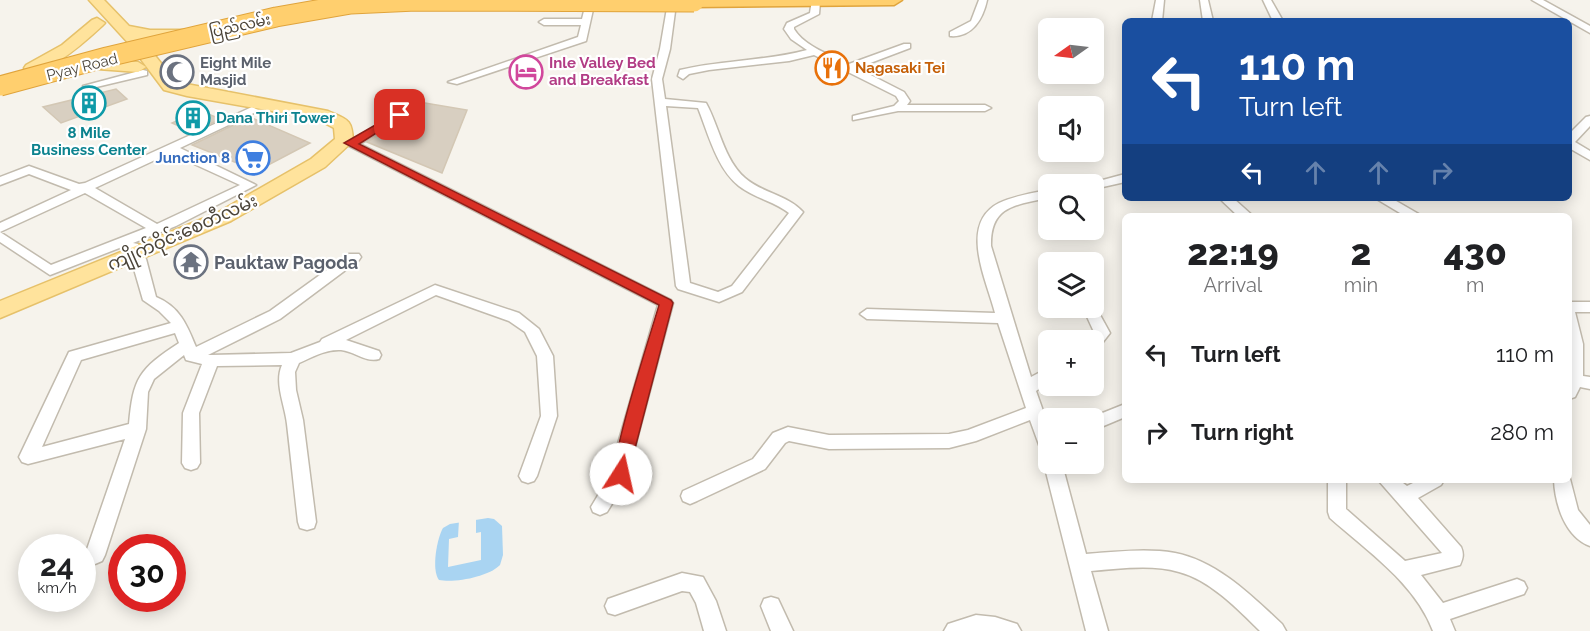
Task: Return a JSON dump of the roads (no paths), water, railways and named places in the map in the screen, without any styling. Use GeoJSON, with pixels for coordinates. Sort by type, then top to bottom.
{"type":"FeatureCollection","features":[{"type":"Feature","properties":{"kind":"highway","name":"ပြည်လမ်း"},"geometry":{"type":"LineString","coordinates":[[0,83],[105,54],[277,14],[374,0]]}},
{"type":"Feature","properties":{"kind":"highway","name":"ပြည်လမ်း"},"geometry":{"type":"LineString","coordinates":[[0,83],[276,17],[351,4],[416,1],[815,2],[894,0]]}},
{"type":"Feature","properties":{"kind":"main road","name":"ပြည်လမ်း"},"geometry":{"type":"LineString","coordinates":[[121,25],[150,35],[178,38],[300,15],[344,2],[589,5],[698,2]]}},
{"type":"Feature","properties":{"kind":"main road"},"geometry":{"type":"LineString","coordinates":[[89,3],[97,23],[137,57],[170,86],[322,115],[343,125],[344,142],[327,135],[323,128],[316,124],[173,96],[157,90],[137,57],[121,25],[89,3]]}},
{"type":"Feature","properties":{"kind":"main road"},"geometry":{"type":"LineString","coordinates":[[35,73],[97,23]]}},
{"type":"Feature","properties":{"kind":"main road"},"geometry":{"type":"LineString","coordinates":[[0,83],[35,73],[137,57],[161,50],[178,38]]}},
{"type":"Feature","properties":{"kind":"main road","name":"Pyay Road"},"geometry":{"type":"LineString","coordinates":[[35,73],[137,57]]}},
{"type":"Feature","properties":{"kind":"main road","name":"ကျိုက်ဝိုင်းစေတီလမ်း"},"geometry":{"type":"LineString","coordinates":[[0,310],[136,251],[224,217],[318,163],[344,142]]}},
{"type":"Feature","properties":{"kind":"main road"},"geometry":{"type":"LineString","coordinates":[[0,300],[136,251]]}},
{"type":"Feature","properties":{"kind":"street"},"geometry":{"type":"LineString","coordinates":[[953,34],[968,30],[976,22],[983,0]]}},
{"type":"Feature","properties":{"kind":"street"},"geometry":{"type":"LineString","coordinates":[[1157,18],[1160,0]]}},
{"type":"Feature","properties":{"kind":"street"},"geometry":{"type":"LineString","coordinates":[[1204,0],[1207,18]]}},
{"type":"Feature","properties":{"kind":"street"},"geometry":{"type":"LineString","coordinates":[[1267,0],[1276,18]]}},
{"type":"Feature","properties":{"kind":"street"},"geometry":{"type":"LineString","coordinates":[[1536,0],[1567,18]]}},
{"type":"Feature","properties":{"kind":"street"},"geometry":{"type":"LineString","coordinates":[[815,2],[814,14],[790,25],[789,29],[794,37],[900,94],[905,101],[898,108]]}},
{"type":"Feature","properties":{"kind":"street"},"geometry":{"type":"LineString","coordinates":[[660,102],[702,105],[714,134],[738,178],[745,184],[785,203],[796,212],[738,290],[719,297],[683,286],[657,79],[665,49],[671,4]]}},
{"type":"Feature","properties":{"kind":"street"},"geometry":{"type":"LineString","coordinates":[[453,82],[584,39],[589,5]]}},
{"type":"Feature","properties":{"kind":"street"},"geometry":{"type":"LineString","coordinates":[[1572,21],[1590,31]]}},
{"type":"Feature","properties":{"kind":"street"},"geometry":{"type":"LineString","coordinates":[[544,22],[586,22]]}},
{"type":"Feature","properties":{"kind":"street"},"geometry":{"type":"LineString","coordinates":[[1572,31],[1590,31]]}},
{"type":"Feature","properties":{"kind":"street"},"geometry":{"type":"LineString","coordinates":[[850,67],[907,46]]}},
{"type":"Feature","properties":{"kind":"street"},"geometry":{"type":"LineString","coordinates":[[683,76],[684,72],[709,67],[789,58],[817,51]]}},
{"type":"Feature","properties":{"kind":"street"},"geometry":{"type":"LineString","coordinates":[[88,86],[137,57]]}},
{"type":"Feature","properties":{"kind":"street"},"geometry":{"type":"LineString","coordinates":[[857,118],[898,108],[985,108]]}},
{"type":"Feature","properties":{"kind":"street"},"geometry":{"type":"LineString","coordinates":[[0,228],[252,110]]}},
{"type":"Feature","properties":{"kind":"street"},"geometry":{"type":"LineString","coordinates":[[344,142],[400,115]]}},
{"type":"Feature","properties":{"kind":"street"},"geometry":{"type":"LineString","coordinates":[[1572,139],[1590,119]]}},
{"type":"Feature","properties":{"kind":"street"},"geometry":{"type":"LineString","coordinates":[[344,142],[389,154]]}},
{"type":"Feature","properties":{"kind":"street"},"geometry":{"type":"LineString","coordinates":[[344,142],[666,303],[626,447],[621,474],[600,507]]}},
{"type":"Feature","properties":{"kind":"street"},"geometry":{"type":"LineString","coordinates":[[1572,144],[1590,156]]}},
{"type":"Feature","properties":{"kind":"street"},"geometry":{"type":"LineString","coordinates":[[0,236],[50,271],[157,229],[250,185],[170,148]]}},
{"type":"Feature","properties":{"kind":"street"},"geometry":{"type":"LineString","coordinates":[[0,181],[29,170],[82,188],[157,229]]}},
{"type":"Feature","properties":{"kind":"street"},"geometry":{"type":"LineString","coordinates":[[1104,183],[1122,179]]}},
{"type":"Feature","properties":{"kind":"street"},"geometry":{"type":"LineString","coordinates":[[1038,196],[1007,203],[992,213],[982,232],[1004,318],[1038,417]]}},
{"type":"Feature","properties":{"kind":"street"},"geometry":{"type":"LineString","coordinates":[[1228,201],[1242,213]]}},
{"type":"Feature","properties":{"kind":"street"},"geometry":{"type":"LineString","coordinates":[[1389,201],[1410,213]]}},
{"type":"Feature","properties":{"kind":"street"},"geometry":{"type":"LineString","coordinates":[[136,251],[143,286],[150,300],[168,308],[180,326],[190,350],[211,362],[293,359],[435,290],[514,317],[531,329],[544,356],[549,416],[528,476]]}},
{"type":"Feature","properties":{"kind":"street"},"geometry":{"type":"LineString","coordinates":[[96,552],[137,429],[140,392],[147,376],[167,358],[275,315],[354,257]]}},
{"type":"Feature","properties":{"kind":"street"},"geometry":{"type":"LineString","coordinates":[[1572,307],[1590,307]]}},
{"type":"Feature","properties":{"kind":"street"},"geometry":{"type":"LineString","coordinates":[[867,314],[1004,318]]}},
{"type":"Feature","properties":{"kind":"street"},"geometry":{"type":"LineString","coordinates":[[137,429],[28,457],[75,356],[180,326]]}},
{"type":"Feature","properties":{"kind":"street"},"geometry":{"type":"LineString","coordinates":[[1572,327],[1577,349],[1578,386]]}},
{"type":"Feature","properties":{"kind":"street"},"geometry":{"type":"LineString","coordinates":[[327,343],[353,346],[373,355]]}},
{"type":"Feature","properties":{"kind":"street"},"geometry":{"type":"LineString","coordinates":[[293,359],[287,372],[288,390],[295,420],[307,522]]}},
{"type":"Feature","properties":{"kind":"street"},"geometry":{"type":"LineString","coordinates":[[191,463],[191,413],[211,362]]}},
{"type":"Feature","properties":{"kind":"street"},"geometry":{"type":"LineString","coordinates":[[1028,388],[1038,381]]}},
{"type":"Feature","properties":{"kind":"street"},"geometry":{"type":"LineString","coordinates":[[690,496],[759,464],[779,438],[788,434],[829,442],[949,441],[970,436],[1036,411]]}},
{"type":"Feature","properties":{"kind":"street"},"geometry":{"type":"LineString","coordinates":[[1104,419],[1122,411]]}},
{"type":"Feature","properties":{"kind":"street"},"geometry":{"type":"LineString","coordinates":[[1056,474],[1097,631]]}},
{"type":"Feature","properties":{"kind":"street"},"geometry":{"type":"LineString","coordinates":[[1337,483],[1336,512],[1404,570],[1434,606],[1441,622],[1517,588]]}},
{"type":"Feature","properties":{"kind":"street"},"geometry":{"type":"LineString","coordinates":[[1390,483],[1405,496],[1454,553],[1453,559],[1404,570]]}},
{"type":"Feature","properties":{"kind":"street"},"geometry":{"type":"LineString","coordinates":[[1405,496],[1429,483]]}},
{"type":"Feature","properties":{"kind":"street"},"geometry":{"type":"LineString","coordinates":[[1563,483],[1564,503],[1580,528],[1590,538]]}},
{"type":"Feature","properties":{"kind":"street"},"geometry":{"type":"LineString","coordinates":[[1080,563],[1136,561],[1184,564],[1214,580],[1240,598],[1275,631]]}},
{"type":"Feature","properties":{"kind":"street"},"geometry":{"type":"LineString","coordinates":[[615,606],[682,582],[696,583],[715,631]]}},
{"type":"Feature","properties":{"kind":"street"},"geometry":{"type":"LineString","coordinates":[[771,606],[782,631]]}},
{"type":"Feature","properties":{"kind":"street"},"geometry":{"type":"LineString","coordinates":[[955,631],[968,624],[987,623],[1010,631]]}},
{"type":"Feature","properties":{"kind":"water"},"geometry":{"type":"Polygon","coordinates":[[[494,519],[502,526],[503,555],[500,565],[488,573],[471,578],[454,581],[439,580],[435,569],[436,554],[443,528],[450,524],[494,519]]]}},
{"type":"Feature","properties":{"kind":"place","name":"Nagasaki Tei"},"geometry":{"type":"Point","coordinates":[832,68]}},
{"type":"Feature","properties":{"kind":"place","name":"Eight Mile Masjid"},"geometry":{"type":"Point","coordinates":[177,72]}},
{"type":"Feature","properties":{"kind":"place","name":"Inle Valley Bed and Breakfast"},"geometry":{"type":"Point","coordinates":[526,72]}},
{"type":"Feature","properties":{"kind":"place","name":"8 Mile Business Center"},"geometry":{"type":"Point","coordinates":[89,103]}},
{"type":"Feature","properties":{"kind":"place","name":"Dana Thiri Tower"},"geometry":{"type":"Point","coordinates":[193,118]}},
{"type":"Feature","properties":{"kind":"place","name":"Junction 8"},"geometry":{"type":"Point","coordinates":[253,158]}},
{"type":"Feature","properties":{"kind":"place","name":"Pauktaw Pagoda"},"geometry":{"type":"Point","coordinates":[191,262]}}]}
